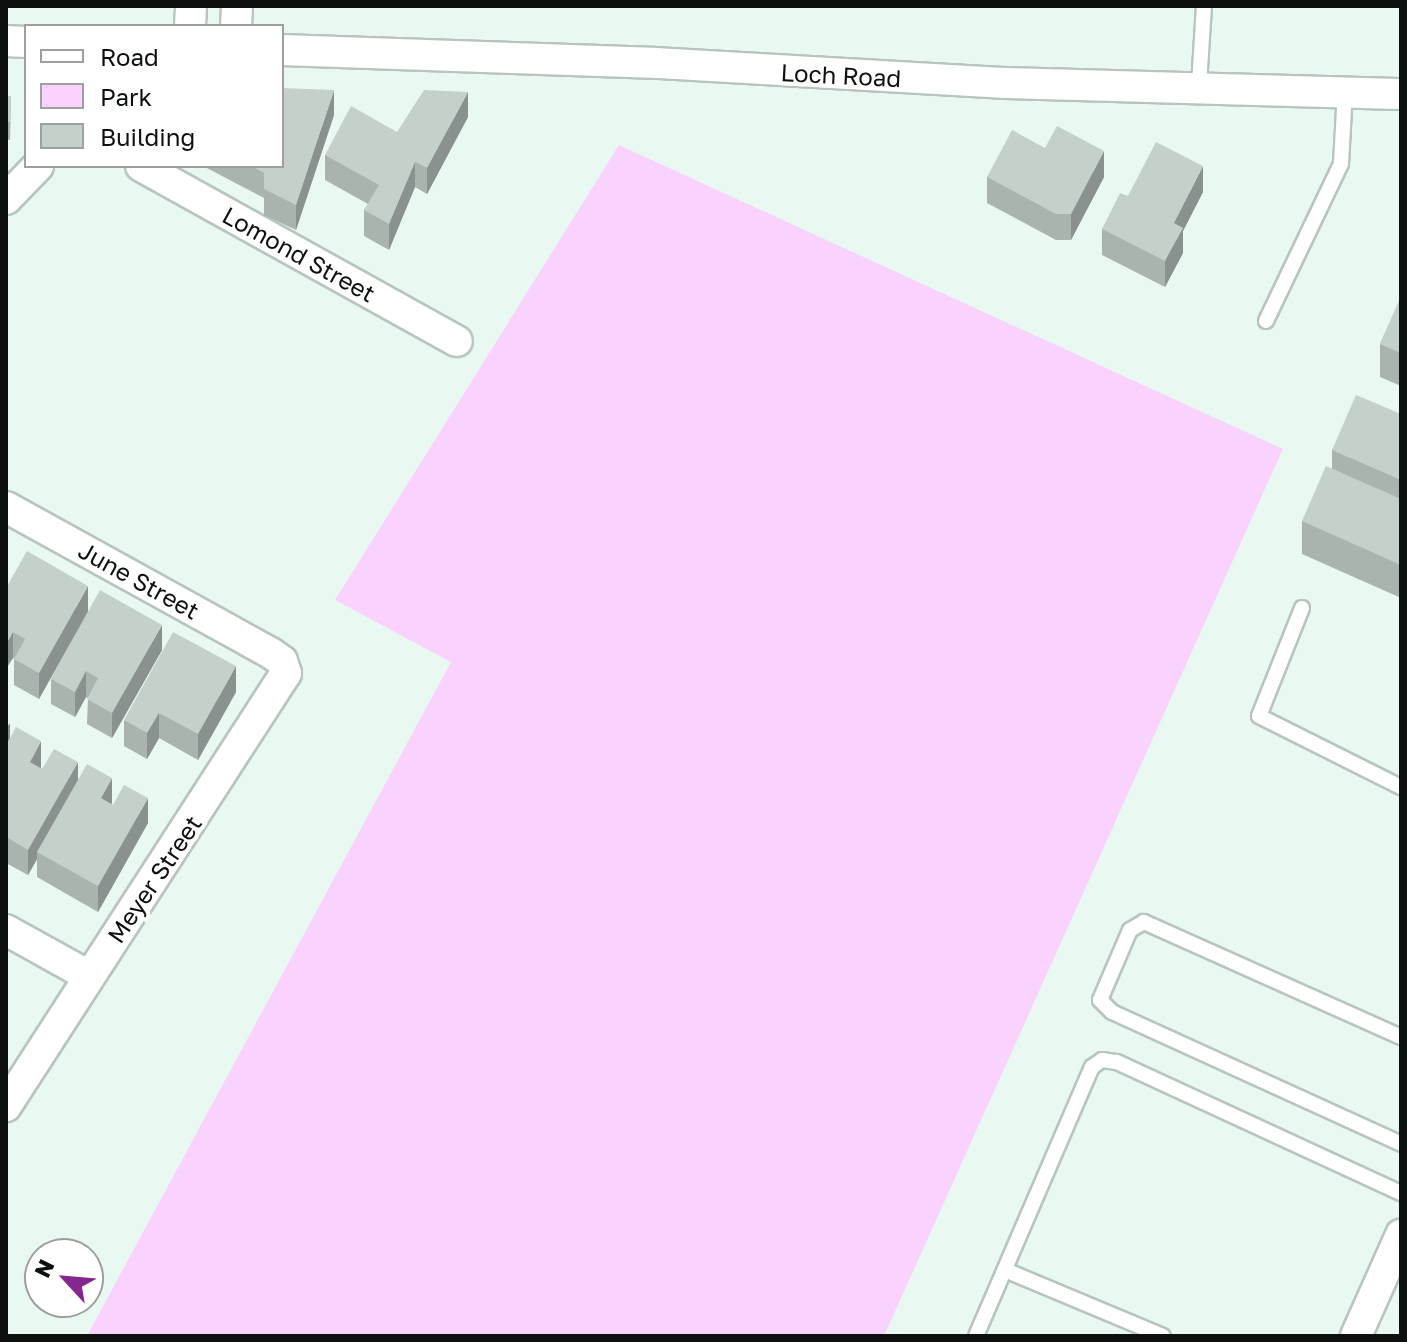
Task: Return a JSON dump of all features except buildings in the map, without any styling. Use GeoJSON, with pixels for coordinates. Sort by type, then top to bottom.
{"type":"FeatureCollection","features":[{"type":"Feature","properties":{"kind":"street","name":"Loch Road"},"geometry":{"type":"LineString","coordinates":[[284,50],[657,63],[1004,83],[1199,85],[1401,94]]}},
{"type":"Feature","properties":{"kind":"street"},"geometry":{"type":"LineString","coordinates":[[6,199],[36,168]]}},
{"type":"Feature","properties":{"kind":"street","name":"Lomond Street"},"geometry":{"type":"LineString","coordinates":[[145,168],[457,341]]}},
{"type":"Feature","properties":{"kind":"street","name":"June Street"},"geometry":{"type":"LineString","coordinates":[[6,507],[272,654]]}},
{"type":"Feature","properties":{"kind":"street","name":"Meyer Street"},"geometry":{"type":"LineString","coordinates":[[6,1106],[283,684],[286,666],[272,654]]}},
{"type":"Feature","properties":{"kind":"street"},"geometry":{"type":"LineString","coordinates":[[6,930],[89,976]]}},
{"type":"Feature","properties":{"kind":"street"},"geometry":{"type":"LineString","coordinates":[[1356,1336],[1401,1235]]}},
{"type":"Feature","properties":{"kind":"lane"},"geometry":{"type":"LineString","coordinates":[[1199,85],[1204,6]]}},
{"type":"Feature","properties":{"kind":"lane"},"geometry":{"type":"LineString","coordinates":[[1266,321],[1341,164],[1345,91]]}},
{"type":"Feature","properties":{"kind":"lane"},"geometry":{"type":"LineString","coordinates":[[1302,608],[1259,716],[1401,787]]}},
{"type":"Feature","properties":{"kind":"lane"},"geometry":{"type":"LineString","coordinates":[[1401,1037],[1144,922],[1130,930],[1100,1000],[1112,1012],[1401,1144]]}},
{"type":"Feature","properties":{"kind":"lane"},"geometry":{"type":"LineString","coordinates":[[976,1336],[1092,1067],[1102,1060],[1117,1062],[1401,1193]]}},
{"type":"Feature","properties":{"kind":"lane"},"geometry":{"type":"LineString","coordinates":[[1005,1270],[1163,1336]]}},
{"type":"Feature","properties":{"kind":"green space"},"geometry":{"type":"Polygon","coordinates":[[[619,145],[1283,449],[884,1336],[87,1336],[97,1318],[104,1318],[104,1305],[451,662],[335,600],[619,145]]]}}]}
